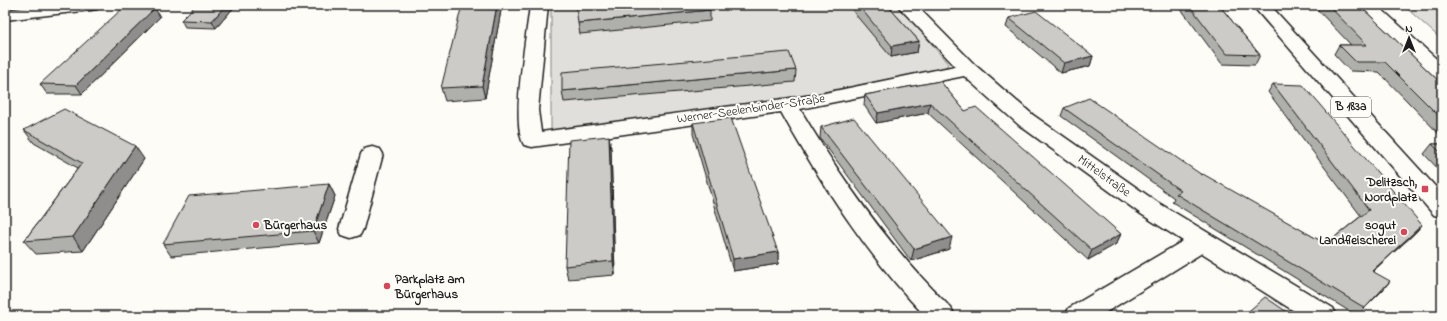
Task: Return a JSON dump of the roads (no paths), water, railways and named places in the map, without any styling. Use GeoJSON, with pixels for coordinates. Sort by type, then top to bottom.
{"type":"FeatureCollection","features":[{"type":"Feature","properties":{"kind":"street"},"geometry":{"type":"LineString","coordinates":[[5,15],[91,5]]}},
{"type":"Feature","properties":{"kind":"street","name":"Werner-Seelenbinder-Straße"},"geometry":{"type":"LineString","coordinates":[[538,5],[528,110],[532,140],[788,104],[849,94],[968,69]]}},
{"type":"Feature","properties":{"kind":"street","name":"Mittelstraße"},"geometry":{"type":"LineString","coordinates":[[906,5],[968,69],[1026,120],[1149,208],[1324,316]]}},
{"type":"Feature","properties":{"kind":"street","name":"B 183a"},"geometry":{"type":"LineString","coordinates":[[1261,5],[1441,207]]}},
{"type":"Feature","properties":{"kind":"street"},"geometry":{"type":"LineString","coordinates":[[1368,5],[1442,74]]}},
{"type":"Feature","properties":{"kind":"street"},"geometry":{"type":"LineString","coordinates":[[788,104],[805,136],[875,242],[904,277],[942,316]]}},
{"type":"Feature","properties":{"kind":"street"},"geometry":{"type":"LineString","coordinates":[[351,230],[372,154]]}},
{"type":"Feature","properties":{"kind":"street"},"geometry":{"type":"LineString","coordinates":[[1078,316],[1202,241]]}},
{"type":"Feature","properties":{"kind":"place","name":"Delitzsch, Nordplatz"},"geometry":{"type":"Point","coordinates":[1425,189]}},
{"type":"Feature","properties":{"kind":"place","name":"Bürgerhaus"},"geometry":{"type":"Point","coordinates":[256,225]}},
{"type":"Feature","properties":{"kind":"place","name":"sogut Landfleischerei"},"geometry":{"type":"Point","coordinates":[1404,232]}},
{"type":"Feature","properties":{"kind":"place","name":"Parkplatz am Bürgerhaus"},"geometry":{"type":"Point","coordinates":[387,286]}}]}
